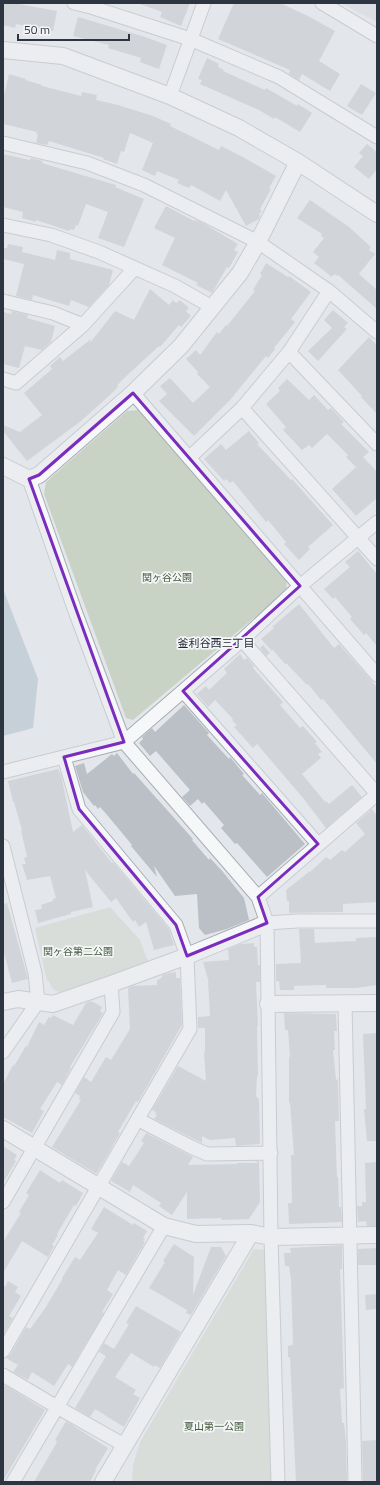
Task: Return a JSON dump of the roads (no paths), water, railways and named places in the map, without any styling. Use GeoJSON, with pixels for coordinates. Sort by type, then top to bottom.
{"type":"FeatureCollection","features":[{"type":"Feature","properties":{"kind":"street"},"geometry":{"type":"LineString","coordinates":[[74,3],[91,7],[190,39],[278,77],[377,137]]}},
{"type":"Feature","properties":{"kind":"street"},"geometry":{"type":"LineString","coordinates":[[170,96],[204,3]]}},
{"type":"Feature","properties":{"kind":"street"},"geometry":{"type":"LineString","coordinates":[[322,3],[377,36]]}},
{"type":"Feature","properties":{"kind":"street"},"geometry":{"type":"LineString","coordinates":[[3,50],[63,56],[170,96],[239,128],[298,162],[377,214]]}},
{"type":"Feature","properties":{"kind":"street"},"geometry":{"type":"LineString","coordinates":[[3,143],[87,163],[144,185],[258,242],[329,291],[377,332]]}},
{"type":"Feature","properties":{"kind":"street"},"geometry":{"type":"LineString","coordinates":[[29,479],[39,475],[133,394],[181,346],[240,273],[258,242],[298,162]]}},
{"type":"Feature","properties":{"kind":"street"},"geometry":{"type":"LineString","coordinates":[[3,225],[51,235],[99,252],[134,269],[175,286],[212,307]]}},
{"type":"Feature","properties":{"kind":"street"},"geometry":{"type":"LineString","coordinates":[[3,379],[16,382],[83,325],[134,269]]}},
{"type":"Feature","properties":{"kind":"street"},"geometry":{"type":"LineString","coordinates":[[188,458],[242,408],[289,352],[329,291]]}},
{"type":"Feature","properties":{"kind":"street"},"geometry":{"type":"LineString","coordinates":[[3,301],[52,313],[83,325]]}},
{"type":"Feature","properties":{"kind":"street"},"geometry":{"type":"LineString","coordinates":[[289,352],[377,444]]}},
{"type":"Feature","properties":{"kind":"street"},"geometry":{"type":"LineString","coordinates":[[133,394],[377,675]]}},
{"type":"Feature","properties":{"kind":"street"},"geometry":{"type":"LineString","coordinates":[[242,408],[377,559]]}},
{"type":"Feature","properties":{"kind":"street"},"geometry":{"type":"LineString","coordinates":[[3,466],[29,479],[75,611],[124,742],[258,898],[267,923],[271,1237],[278,1482]]}},
{"type":"Feature","properties":{"kind":"street"},"geometry":{"type":"LineString","coordinates":[[3,772],[124,742],[242,640],[300,586],[377,522]]}},
{"type":"Feature","properties":{"kind":"street"},"geometry":{"type":"LineString","coordinates":[[242,640],[377,794],[258,898]]}},
{"type":"Feature","properties":{"kind":"street"},"geometry":{"type":"LineString","coordinates":[[183,691],[318,844]]}},
{"type":"Feature","properties":{"kind":"street"},"geometry":{"type":"LineString","coordinates":[[3,1351],[139,1120],[190,1029],[187,956],[176,924],[79,809],[64,757]]}},
{"type":"Feature","properties":{"kind":"street"},"geometry":{"type":"LineString","coordinates":[[3,846],[35,972],[38,1002],[3,1052]]}},
{"type":"Feature","properties":{"kind":"street"},"geometry":{"type":"LineString","coordinates":[[3,1002],[18,999],[53,1004],[187,956],[267,923],[297,921],[377,921]]}},
{"type":"Feature","properties":{"kind":"street"},"geometry":{"type":"LineString","coordinates":[[3,1202],[113,1012],[111,984]]}},
{"type":"Feature","properties":{"kind":"street"},"geometry":{"type":"LineString","coordinates":[[345,1003],[355,1482]]}},
{"type":"Feature","properties":{"kind":"street"},"geometry":{"type":"LineString","coordinates":[[268,1004],[377,1003]]}},
{"type":"Feature","properties":{"kind":"street"},"geometry":{"type":"LineString","coordinates":[[139,1120],[207,1154],[271,1153]]}},
{"type":"Feature","properties":{"kind":"street"},"geometry":{"type":"LineString","coordinates":[[3,1129],[164,1226],[196,1234],[251,1233],[271,1237],[377,1235]]}},
{"type":"Feature","properties":{"kind":"street"},"geometry":{"type":"LineString","coordinates":[[13,1482],[164,1226]]}},
{"type":"Feature","properties":{"kind":"street"},"geometry":{"type":"LineString","coordinates":[[103,1482],[251,1233]]}},
{"type":"Feature","properties":{"kind":"street"},"geometry":{"type":"LineString","coordinates":[[3,1375],[124,1445]]}},
{"type":"Feature","properties":{"kind":"water"},"geometry":{"type":"Polygon","coordinates":[[[3,589],[38,679],[33,728],[3,736],[3,589]]]}},
{"type":"Feature","properties":{"kind":"district","name":"釜利谷西三丁目"},"geometry":{"type":"Point","coordinates":[216,643]}},
{"type":"Feature","properties":{"kind":"park label","name":"関ヶ谷公園"},"geometry":{"type":"Point","coordinates":[167,577]}},
{"type":"Feature","properties":{"kind":"park label","name":"関ヶ谷第二公園"},"geometry":{"type":"Point","coordinates":[78,951]}},
{"type":"Feature","properties":{"kind":"park label","name":"夏山第一公園"},"geometry":{"type":"Point","coordinates":[214,1426]}}]}
